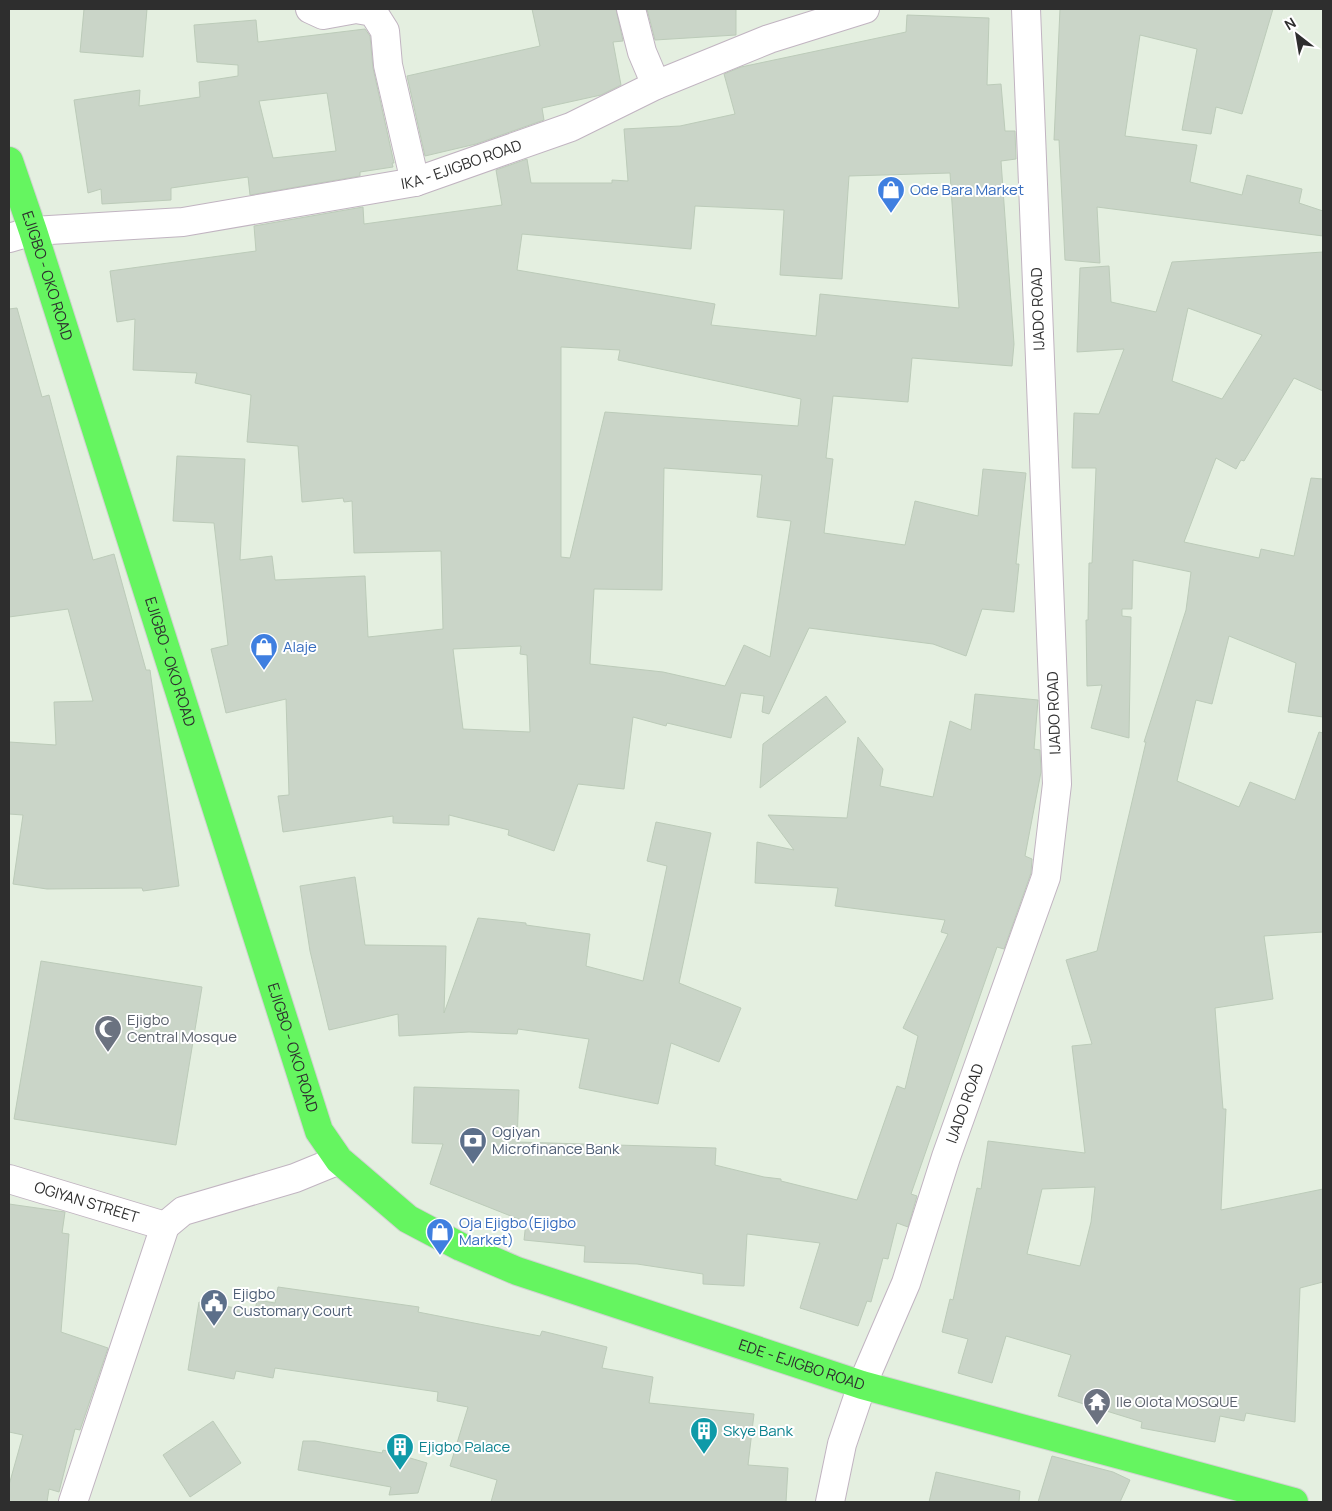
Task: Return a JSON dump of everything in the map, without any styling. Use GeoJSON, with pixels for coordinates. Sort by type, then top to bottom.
{"type":"FeatureCollection","features":[{"type":"Feature","properties":{"kind":"main road","name":"EJIGBO - OKO ROAD"},"geometry":{"type":"LineString","coordinates":[[9,161],[21,235],[318,1131],[339,1160]]}},
{"type":"Feature","properties":{"kind":"main road","name":"EDE - EJIGBO ROAD"},"geometry":{"type":"LineString","coordinates":[[339,1160],[408,1219],[477,1254],[518,1271],[862,1385],[1294,1502]]}},
{"type":"Feature","properties":{"kind":"street"},"geometry":{"type":"LineString","coordinates":[[310,9],[323,15],[356,9],[373,12],[385,31],[388,65],[415,182]]}},
{"type":"Feature","properties":{"kind":"street"},"geometry":{"type":"LineString","coordinates":[[631,9],[642,52],[656,85]]}},
{"type":"Feature","properties":{"kind":"street","name":"IKA - EJIGBO ROAD"},"geometry":{"type":"LineString","coordinates":[[21,235],[183,222],[415,182],[571,127],[656,85],[769,39],[865,9]]}},
{"type":"Feature","properties":{"kind":"street","name":"IJADO ROAD"},"geometry":{"type":"LineString","coordinates":[[830,1502],[842,1444],[862,1385],[906,1283],[946,1157],[1048,868],[1057,784],[1026,9]]}},
{"type":"Feature","properties":{"kind":"street"},"geometry":{"type":"LineString","coordinates":[[73,1502],[165,1226],[183,1211],[295,1178],[339,1160]]}},
{"type":"Feature","properties":{"kind":"street","name":"OGIYAN STREET"},"geometry":{"type":"LineString","coordinates":[[9,1179],[165,1226]]}},
{"type":"Feature","properties":{"kind":"building"},"geometry":{"type":"Polygon","coordinates":[[[84,9],[147,9],[143,57],[80,52],[84,9]]]}},
{"type":"Feature","properties":{"kind":"building"},"geometry":{"type":"Polygon","coordinates":[[[532,9],[616,9],[623,41],[613,42],[621,85],[601,95],[542,108],[544,120],[476,144],[425,156],[407,76],[540,46],[532,9]]]}},
{"type":"Feature","properties":{"kind":"building"},"geometry":{"type":"Polygon","coordinates":[[[647,9],[736,9],[736,35],[655,40],[647,9]]]}},
{"type":"Feature","properties":{"kind":"building"},"geometry":{"type":"Polygon","coordinates":[[[1060,9],[1273,9],[1242,114],[1216,107],[1211,134],[1182,130],[1197,49],[1140,35],[1125,136],[1197,145],[1190,182],[1242,195],[1247,175],[1302,189],[1299,203],[1323,211],[1323,236],[1097,207],[1100,263],[1065,260],[1059,140],[1054,140],[1060,9]]]}},
{"type":"Feature","properties":{"kind":"building"},"geometry":{"type":"Polygon","coordinates":[[[907,15],[989,18],[987,85],[1001,84],[1005,131],[1015,131],[1016,159],[1001,161],[1014,344],[1012,366],[912,358],[908,402],[833,396],[826,458],[833,459],[824,533],[905,545],[915,501],[978,516],[983,469],[1026,473],[1016,564],[1019,564],[1014,612],[982,609],[966,656],[933,644],[809,628],[769,714],[762,712],[764,696],[741,693],[731,738],[667,723],[666,726],[633,717],[624,789],[578,784],[554,851],[508,835],[509,830],[449,815],[449,825],[393,823],[393,816],[283,832],[278,796],[289,795],[286,699],[226,713],[211,649],[228,645],[214,523],[173,521],[177,456],[245,459],[240,560],[272,556],[275,580],[365,576],[368,637],[443,629],[441,551],[354,553],[352,501],[344,502],[343,498],[302,502],[298,446],[247,442],[251,395],[195,383],[197,373],[133,370],[135,319],[117,322],[110,271],[256,251],[254,226],[363,207],[364,224],[502,205],[496,170],[527,159],[531,183],[612,183],[612,180],[628,181],[624,129],[680,126],[735,114],[724,74],[741,67],[906,32],[907,15]],[[950,173],[849,176],[842,279],[780,275],[784,210],[695,206],[691,249],[522,234],[517,270],[715,304],[711,325],[816,336],[820,294],[959,308],[950,173]],[[561,347],[561,557],[570,558],[605,412],[798,426],[801,399],[618,360],[620,350],[561,347]],[[664,468],[662,590],[594,589],[590,664],[663,672],[725,686],[744,645],[770,657],[791,521],[757,517],[762,475],[664,468]],[[521,646],[453,649],[463,729],[530,732],[527,655],[520,654],[521,646]]]}},
{"type":"Feature","properties":{"kind":"building"},"geometry":{"type":"Polygon","coordinates":[[[256,20],[258,42],[365,29],[370,36],[373,68],[394,163],[392,163],[393,167],[360,172],[360,176],[250,195],[248,177],[171,188],[171,200],[102,204],[101,189],[88,193],[74,100],[140,90],[139,106],[200,97],[199,82],[238,76],[238,65],[197,62],[194,25],[256,20]],[[327,93],[259,101],[273,158],[336,151],[327,93]]]}},
{"type":"Feature","properties":{"kind":"building"},"geometry":{"type":"Polygon","coordinates":[[[1323,252],[1323,391],[1294,378],[1244,461],[1241,460],[1236,469],[1216,458],[1184,542],[1259,558],[1261,549],[1294,556],[1311,478],[1323,479],[1323,717],[1288,712],[1296,663],[1229,636],[1212,704],[1196,700],[1177,781],[1239,807],[1250,782],[1295,800],[1319,732],[1323,733],[1323,932],[1264,936],[1273,999],[1215,1008],[1223,1109],[1226,1109],[1221,1210],[1323,1189],[1323,1282],[1300,1288],[1295,1422],[1246,1413],[1244,1421],[1220,1416],[1215,1442],[1141,1428],[1142,1422],[1058,1396],[1071,1355],[1006,1336],[992,1383],[958,1373],[968,1339],[942,1332],[950,1299],[953,1300],[977,1188],[981,1189],[988,1141],[1085,1153],[1072,1046],[1092,1044],[1066,960],[1097,951],[1146,742],[1144,742],[1186,610],[1191,572],[1133,560],[1132,609],[1122,609],[1122,616],[1131,617],[1129,738],[1091,728],[1102,685],[1087,686],[1086,620],[1088,620],[1089,563],[1092,563],[1096,468],[1072,468],[1074,413],[1099,414],[1124,349],[1077,352],[1080,268],[1109,266],[1111,302],[1156,312],[1172,262],[1323,252]],[[1188,308],[1172,381],[1222,399],[1262,335],[1188,308]],[[1095,1187],[1042,1189],[1027,1254],[1080,1266],[1091,1222],[1095,1187]]]}},
{"type":"Feature","properties":{"kind":"building"},"geometry":{"type":"Polygon","coordinates":[[[17,308],[42,397],[49,395],[93,560],[114,554],[146,670],[150,670],[179,886],[143,891],[142,888],[47,889],[13,884],[23,815],[9,814],[9,742],[56,745],[54,702],[93,701],[68,609],[9,617],[9,309],[17,308]]]}},
{"type":"Feature","properties":{"kind":"building"},"geometry":{"type":"Polygon","coordinates":[[[975,694],[1038,700],[1034,749],[1040,750],[1041,772],[1025,856],[1032,859],[1031,873],[1004,949],[997,947],[911,1194],[917,1196],[908,1227],[897,1223],[888,1259],[883,1258],[871,1302],[867,1301],[858,1326],[800,1308],[820,1243],[747,1234],[744,1286],[703,1284],[703,1274],[637,1264],[584,1262],[585,1246],[524,1240],[526,1222],[430,1184],[443,1144],[412,1143],[414,1087],[519,1090],[517,1142],[716,1148],[715,1165],[764,1177],[781,1179],[781,1181],[857,1200],[897,1086],[905,1089],[918,1036],[903,1028],[948,934],[941,932],[945,920],[835,906],[838,888],[755,883],[757,842],[794,850],[768,815],[847,818],[858,737],[883,769],[880,786],[933,797],[950,721],[971,730],[975,694]]]}},
{"type":"Feature","properties":{"kind":"building"},"geometry":{"type":"Polygon","coordinates":[[[826,696],[846,722],[760,788],[763,744],[826,696]]]}},
{"type":"Feature","properties":{"kind":"building"},"geometry":{"type":"Polygon","coordinates":[[[656,822],[711,833],[679,983],[741,1008],[719,1062],[671,1043],[658,1104],[579,1088],[589,1039],[518,1029],[517,1034],[469,1032],[399,1036],[398,1014],[329,1030],[310,951],[300,886],[355,877],[365,945],[446,946],[444,1013],[478,918],[526,923],[526,925],[590,934],[586,966],[643,981],[667,866],[647,861],[656,822]]]}},
{"type":"Feature","properties":{"kind":"building","name":"Ejigbo Central Mosque"},"geometry":{"type":"Polygon","coordinates":[[[41,961],[202,987],[176,1145],[14,1119],[41,961]]]}},
{"type":"Feature","properties":{"kind":"building"},"geometry":{"type":"Polygon","coordinates":[[[9,1204],[65,1212],[62,1233],[69,1234],[61,1332],[108,1348],[80,1430],[75,1429],[59,1492],[49,1489],[47,1502],[9,1502],[9,1485],[23,1435],[9,1432],[9,1204]]]}},
{"type":"Feature","properties":{"kind":"building"},"geometry":{"type":"Polygon","coordinates":[[[278,1287],[419,1307],[418,1312],[540,1336],[542,1331],[607,1347],[602,1368],[653,1377],[649,1403],[754,1414],[748,1465],[788,1468],[786,1502],[491,1502],[497,1480],[450,1466],[468,1407],[437,1401],[438,1392],[275,1368],[273,1378],[236,1371],[234,1379],[188,1370],[199,1302],[255,1311],[257,1300],[275,1303],[278,1287]]]}},
{"type":"Feature","properties":{"kind":"building"},"geometry":{"type":"Polygon","coordinates":[[[213,1421],[241,1463],[190,1497],[163,1455],[213,1421]]]}},
{"type":"Feature","properties":{"kind":"building"},"geometry":{"type":"Polygon","coordinates":[[[303,1441],[315,1441],[382,1453],[383,1450],[427,1463],[418,1493],[389,1495],[391,1487],[298,1470],[303,1441]]]}},
{"type":"Feature","properties":{"kind":"building"},"geometry":{"type":"Polygon","coordinates":[[[1052,1456],[1113,1472],[1130,1480],[1120,1502],[1038,1502],[1052,1456]]]}},
{"type":"Feature","properties":{"kind":"building"},"geometry":{"type":"Polygon","coordinates":[[[936,1472],[1020,1491],[1019,1502],[929,1502],[936,1472]]]}},
{"type":"Feature","properties":{"kind":"place","name":"Ode Bara Market"},"geometry":{"type":"Point","coordinates":[891,214]}},
{"type":"Feature","properties":{"kind":"place","name":"Alaje"},"geometry":{"type":"Point","coordinates":[264,671]}},
{"type":"Feature","properties":{"kind":"place","name":"Ejigbo Central Mosque"},"geometry":{"type":"Point","coordinates":[108,1053]}},
{"type":"Feature","properties":{"kind":"place","name":"Ogiyan Microfinance Bank"},"geometry":{"type":"Point","coordinates":[473,1165]}},
{"type":"Feature","properties":{"kind":"place","name":"Oja Ejigbo(Ejigbo Market)"},"geometry":{"type":"Point","coordinates":[440,1256]}},
{"type":"Feature","properties":{"kind":"place","name":"Ejigbo Customary Court"},"geometry":{"type":"Point","coordinates":[214,1327]}},
{"type":"Feature","properties":{"kind":"place","name":"Ile Olota MOSQUE"},"geometry":{"type":"Point","coordinates":[1097,1426]}},
{"type":"Feature","properties":{"kind":"place","name":"Skye Bank"},"geometry":{"type":"Point","coordinates":[704,1455]}},
{"type":"Feature","properties":{"kind":"place","name":"Ejigbo Palace"},"geometry":{"type":"Point","coordinates":[400,1471]}}]}
